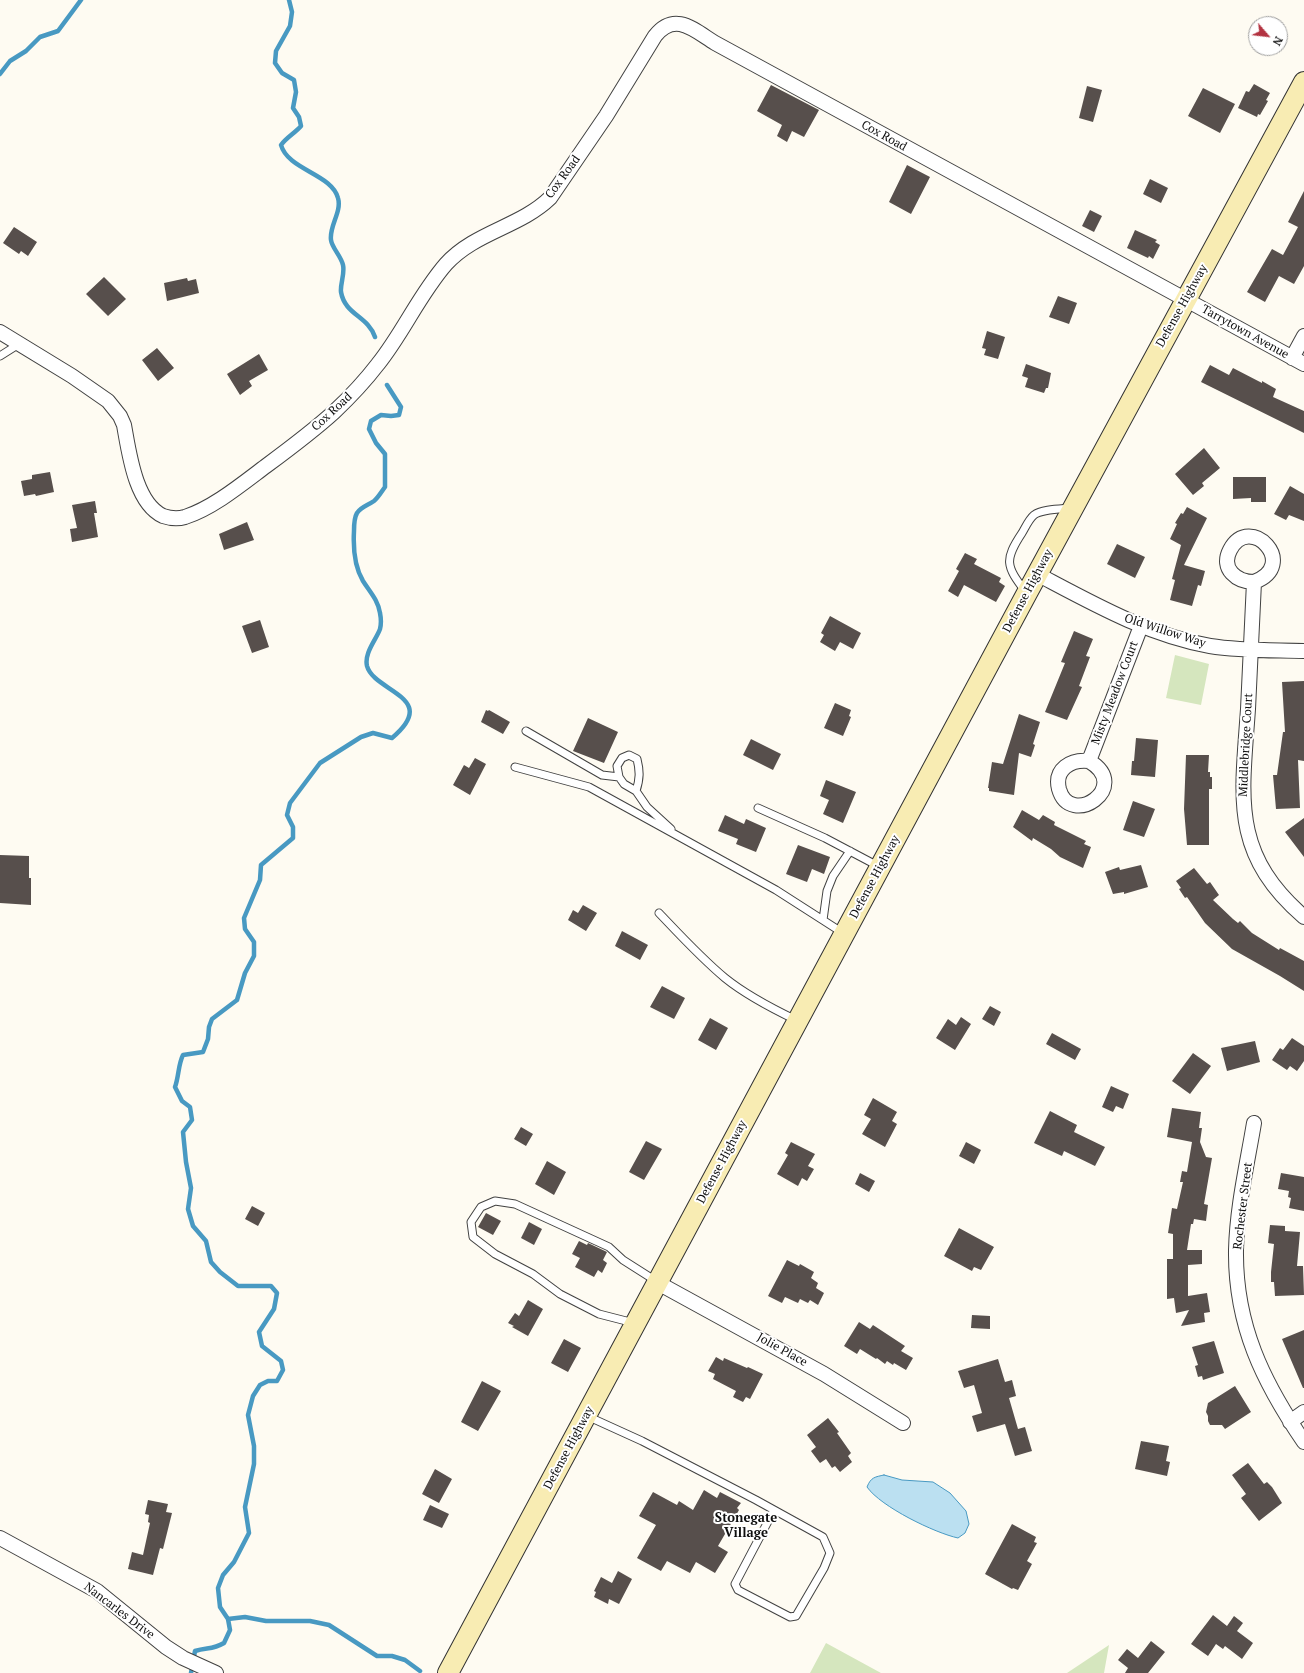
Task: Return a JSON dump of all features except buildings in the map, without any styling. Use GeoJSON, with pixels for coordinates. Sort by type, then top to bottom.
{"type":"FeatureCollection","features":[{"type":"Feature","properties":{"kind":"main road","name":"Defense Highway"},"geometry":{"type":"LineString","coordinates":[[448,1673],[1037,574],[1304,82]]}},
{"type":"Feature","properties":{"kind":"street","name":"Cox Road"},"geometry":{"type":"LineString","coordinates":[[0,332],[90,388],[111,404],[120,416],[124,425],[139,488],[152,508],[163,516],[175,518],[182,518],[199,511],[240,485],[318,426],[335,411],[379,363],[434,278],[458,253],[476,239],[529,213],[550,198],[606,116],[655,36],[661,28],[674,23],[682,24],[1186,300]]}},
{"type":"Feature","properties":{"kind":"street","name":"Tarrytown Avenue"},"geometry":{"type":"LineString","coordinates":[[1186,300],[1298,361]]}},
{"type":"Feature","properties":{"kind":"street"},"geometry":{"type":"LineString","coordinates":[[1298,361],[1304,336]]}},
{"type":"Feature","properties":{"kind":"street","name":"Old Willow Way"},"geometry":{"type":"LineString","coordinates":[[1037,574],[1118,616],[1141,626],[1175,637],[1210,646],[1252,650],[1304,651]]}},
{"type":"Feature","properties":{"kind":"street","name":"Middlebridge Court"},"geometry":{"type":"LineString","coordinates":[[1254,582],[1252,650],[1243,782],[1243,805],[1246,827],[1255,855],[1268,879],[1285,900],[1304,917]]}},
{"type":"Feature","properties":{"kind":"street","name":"Misty Meadow Court"},"geometry":{"type":"LineString","coordinates":[[1089,761],[1141,626]]}},
{"type":"Feature","properties":{"kind":"street","name":"Rochester Street"},"geometry":{"type":"LineString","coordinates":[[1254,1123],[1239,1218],[1236,1250],[1241,1308],[1248,1337],[1264,1377],[1290,1422],[1304,1442]]}},
{"type":"Feature","properties":{"kind":"street","name":"Jolie Place"},"geometry":{"type":"LineString","coordinates":[[658,1283],[824,1374],[903,1423]]}},
{"type":"Feature","properties":{"kind":"street"},"geometry":{"type":"LineString","coordinates":[[1290,1422],[1304,1412]]}},
{"type":"Feature","properties":{"kind":"street","name":"Nancarles Drive"},"geometry":{"type":"LineString","coordinates":[[0,1538],[97,1591],[138,1625],[183,1658],[216,1673]]}},
{"type":"Feature","properties":{"kind":"lane"},"geometry":{"type":"LineString","coordinates":[[0,356],[19,344]]}},
{"type":"Feature","properties":{"kind":"lane"},"geometry":{"type":"LineString","coordinates":[[1027,593],[1015,578],[1010,566],[1010,551],[1034,515],[1049,510],[1073,508]]}},
{"type":"Feature","properties":{"kind":"lane"},"geometry":{"type":"LineString","coordinates":[[526,731],[602,775],[619,777]]}},
{"type":"Feature","properties":{"kind":"lane"},"geometry":{"type":"LineString","coordinates":[[636,790],[640,779],[640,769],[637,759],[629,755],[622,758],[617,766],[619,777],[624,784],[636,790],[647,807],[679,836]]}},
{"type":"Feature","properties":{"kind":"lane"},"geometry":{"type":"LineString","coordinates":[[515,767],[589,787],[679,836],[702,851],[776,890],[845,934]]}},
{"type":"Feature","properties":{"kind":"lane"},"geometry":{"type":"LineString","coordinates":[[758,808],[825,838],[880,867]]}},
{"type":"Feature","properties":{"kind":"lane"},"geometry":{"type":"LineString","coordinates":[[823,920],[827,891],[833,876],[850,851]]}},
{"type":"Feature","properties":{"kind":"lane"},"geometry":{"type":"LineString","coordinates":[[659,913],[684,940],[725,978],[747,994],[798,1021]]}},
{"type":"Feature","properties":{"kind":"lane"},"geometry":{"type":"LineString","coordinates":[[636,1324],[599,1314],[560,1294],[533,1274],[495,1254],[472,1237],[471,1222],[481,1207],[495,1201],[515,1204],[609,1247],[623,1260],[658,1283]]}},
{"type":"Feature","properties":{"kind":"lane"},"geometry":{"type":"LineString","coordinates":[[586,1416],[642,1441],[774,1510],[823,1537],[830,1553],[824,1568],[796,1616],[790,1617],[738,1590],[735,1584],[774,1510]]}},
{"type":"Feature","properties":{"kind":"green space"},"geometry":{"type":"Polygon","coordinates":[[[1175,655],[1209,664],[1201,705],[1166,698],[1175,655]]]}},
{"type":"Feature","properties":{"kind":"green space"},"geometry":{"type":"Polygon","coordinates":[[[826,1643],[881,1673],[810,1673],[826,1643]]]}},
{"type":"Feature","properties":{"kind":"green space"},"geometry":{"type":"Polygon","coordinates":[[[1109,1645],[1104,1673],[1067,1673],[1109,1645]]]}},
{"type":"Feature","properties":{"kind":"water"},"geometry":{"type":"Polygon","coordinates":[[[884,1475],[902,1480],[933,1482],[950,1493],[966,1511],[969,1524],[965,1533],[958,1538],[936,1531],[896,1511],[884,1503],[867,1487],[870,1481],[874,1478],[884,1475]]]}},
{"type":"Feature","properties":{"kind":"waterway"},"geometry":{"type":"LineString","coordinates":[[0,74],[10,61],[26,51],[40,37],[58,31],[81,0]]}},
{"type":"Feature","properties":{"kind":"waterway"},"geometry":{"type":"LineString","coordinates":[[289,0],[292,12],[290,26],[276,51],[275,63],[282,73],[294,80],[296,92],[293,108],[299,117],[301,126],[281,145],[285,153],[292,160],[328,183],[338,198],[339,203],[331,240],[343,265],[341,286],[343,300],[347,306],[367,324],[375,337]]}},
{"type":"Feature","properties":{"kind":"waterway"},"geometry":{"type":"LineString","coordinates":[[191,1673],[195,1651],[216,1647],[224,1643],[230,1630],[228,1619],[220,1607],[218,1588],[223,1575],[234,1562],[249,1533],[245,1507],[254,1464],[254,1446],[248,1415],[253,1396],[260,1385],[268,1381],[277,1381],[283,1370],[281,1361],[262,1346],[259,1332],[274,1309],[277,1293],[271,1286],[238,1286],[220,1272],[211,1262],[206,1241],[193,1226],[188,1209],[191,1188],[186,1162],[183,1132],[192,1120],[190,1107],[182,1101],[175,1087],[183,1055],[203,1052],[208,1039],[209,1027],[212,1019],[237,1000],[245,973],[254,956],[254,942],[245,929],[244,918],[260,880],[261,865],[293,838],[293,827],[287,815],[290,803],[320,763],[361,737],[373,733],[392,738],[405,724],[410,713],[407,704],[400,696],[372,675],[367,666],[367,656],[380,629],[381,623],[379,608],[376,600],[360,575],[354,551],[354,524],[356,515],[361,509],[375,500],[385,487],[385,454],[376,443],[369,429],[371,421],[381,415],[399,415],[401,407],[387,385]]}},
{"type":"Feature","properties":{"kind":"waterway"},"geometry":{"type":"LineString","coordinates":[[228,1619],[245,1617],[266,1621],[310,1621],[329,1625],[377,1656],[392,1656],[405,1660],[420,1671]]}},
{"type":"Feature","properties":{"kind":"district","name":"Stonegate Village"},"geometry":{"type":"Point","coordinates":[746,1526]}}]}
